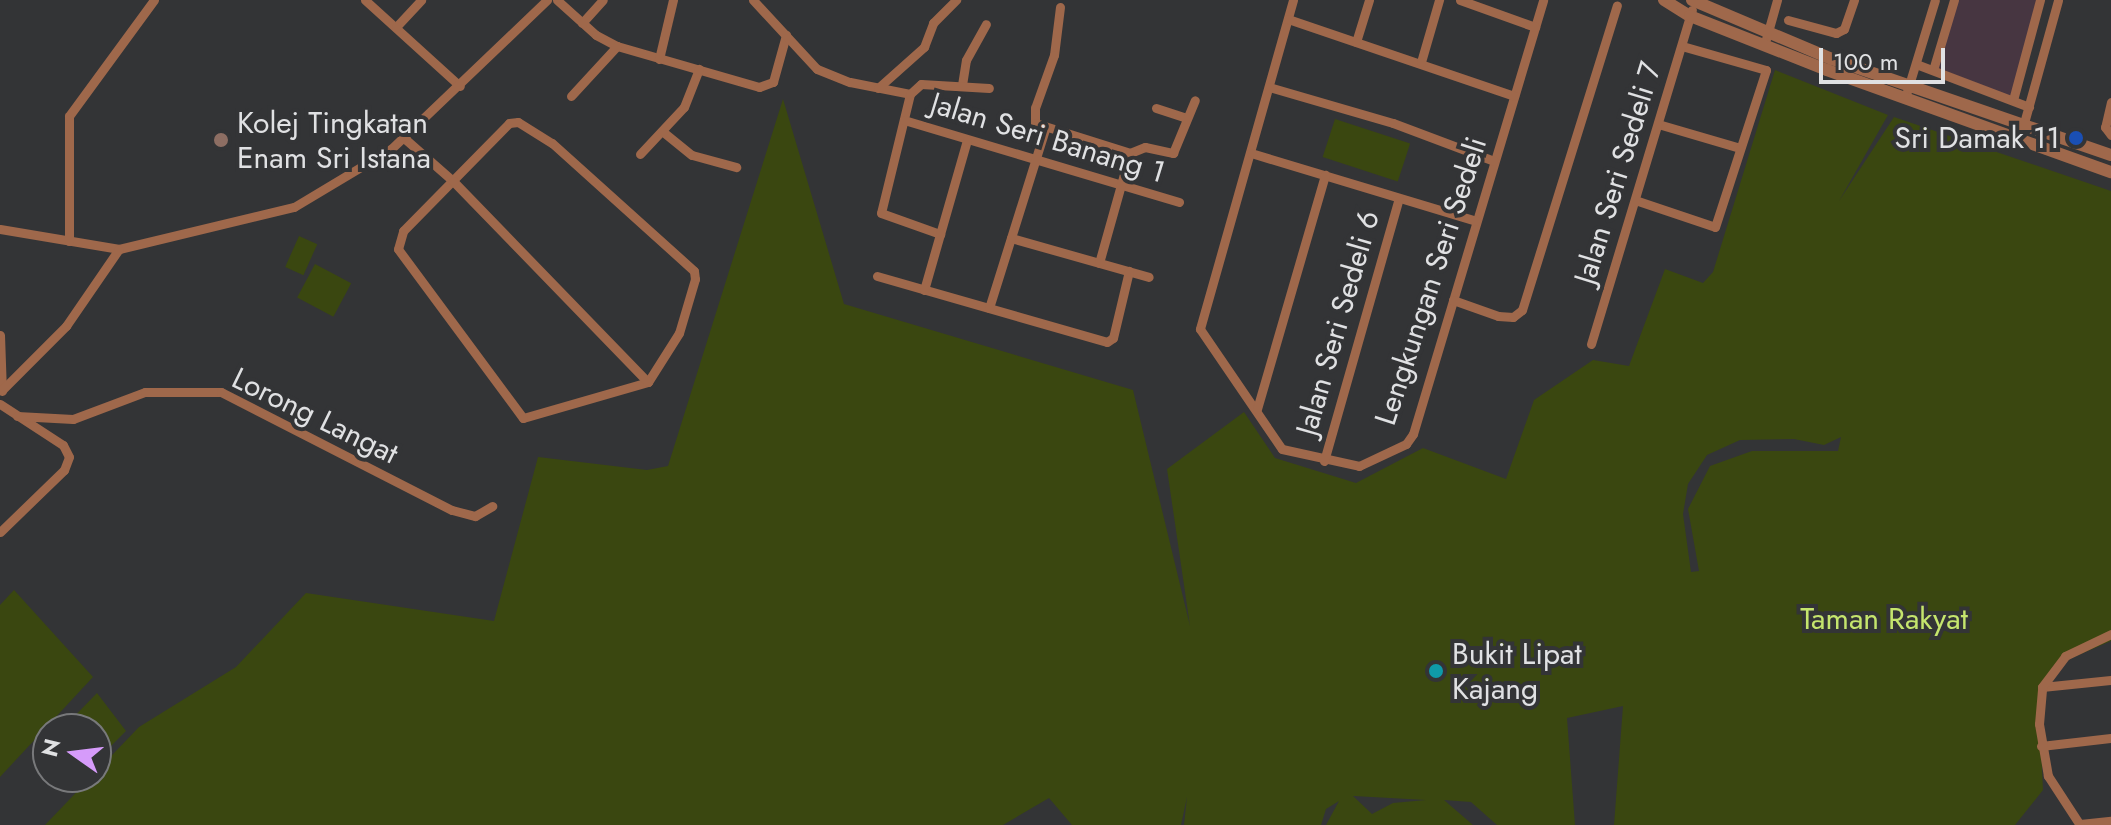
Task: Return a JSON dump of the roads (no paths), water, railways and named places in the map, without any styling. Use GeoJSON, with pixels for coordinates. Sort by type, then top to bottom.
{"type":"FeatureCollection","features":[{"type":"Feature","properties":{"kind":"street"},"geometry":{"type":"LineString","coordinates":[[69,241],[69,116],[154,0]]}},
{"type":"Feature","properties":{"kind":"street"},"geometry":{"type":"LineString","coordinates":[[365,0],[460,86]]}},
{"type":"Feature","properties":{"kind":"street"},"geometry":{"type":"LineString","coordinates":[[396,27],[421,0]]}},
{"type":"Feature","properties":{"kind":"street"},"geometry":{"type":"LineString","coordinates":[[0,229],[119,249],[294,207],[367,167],[404,138],[547,0]]}},
{"type":"Feature","properties":{"kind":"street"},"geometry":{"type":"LineString","coordinates":[[557,0],[582,23],[617,46],[768,87],[786,35]]}},
{"type":"Feature","properties":{"kind":"street"},"geometry":{"type":"LineString","coordinates":[[582,23],[603,0]]}},
{"type":"Feature","properties":{"kind":"street"},"geometry":{"type":"LineString","coordinates":[[659,59],[673,0]]}},
{"type":"Feature","properties":{"kind":"street"},"geometry":{"type":"LineString","coordinates":[[753,0],[817,69],[878,88],[910,94]]}},
{"type":"Feature","properties":{"kind":"street"},"geometry":{"type":"LineString","coordinates":[[878,88],[924,47],[933,23],[956,0]]}},
{"type":"Feature","properties":{"kind":"street","name":"Lengkungan Seri Sedeli"},"geometry":{"type":"LineString","coordinates":[[1293,0],[1200,329],[1282,449],[1324,461],[1359,466],[1406,444],[1413,434],[1543,0]]}},
{"type":"Feature","properties":{"kind":"street"},"geometry":{"type":"LineString","coordinates":[[1356,42],[1369,0]]}},
{"type":"Feature","properties":{"kind":"street"},"geometry":{"type":"LineString","coordinates":[[1421,62],[1439,0]]}},
{"type":"Feature","properties":{"kind":"street"},"geometry":{"type":"LineString","coordinates":[[1460,0],[1535,27]]}},
{"type":"Feature","properties":{"kind":"street"},"geometry":{"type":"LineString","coordinates":[[1664,0],[1690,16],[1766,40],[1907,92],[2019,141],[2111,172]]}},
{"type":"Feature","properties":{"kind":"street"},"geometry":{"type":"LineString","coordinates":[[1766,40],[1777,0]]}},
{"type":"Feature","properties":{"kind":"street"},"geometry":{"type":"LineString","coordinates":[[1788,20],[1836,33],[1849,19],[1854,0]]}},
{"type":"Feature","properties":{"kind":"street"},"geometry":{"type":"LineString","coordinates":[[1907,92],[1935,0]]}},
{"type":"Feature","properties":{"kind":"street"},"geometry":{"type":"LineString","coordinates":[[1933,70],[1954,0]]}},
{"type":"Feature","properties":{"kind":"street"},"geometry":{"type":"LineString","coordinates":[[2013,100],[2040,0]]}},
{"type":"Feature","properties":{"kind":"street"},"geometry":{"type":"LineString","coordinates":[[2019,141],[2058,0]]}},
{"type":"Feature","properties":{"kind":"street"},"geometry":{"type":"LineString","coordinates":[[1693,1],[1766,40]]}},
{"type":"Feature","properties":{"kind":"street","name":"Jalan Seri Sedeli 7"},"geometry":{"type":"LineString","coordinates":[[1591,344],[1693,1]]}},
{"type":"Feature","properties":{"kind":"street"},"geometry":{"type":"LineString","coordinates":[[1453,300],[1498,316],[1513,317],[1522,310],[1617,5]]}},
{"type":"Feature","properties":{"kind":"street"},"geometry":{"type":"LineString","coordinates":[[1060,7],[1054,55],[1033,118],[1045,129],[1130,153],[1145,147],[1173,153],[1184,117],[1195,100]]}},
{"type":"Feature","properties":{"kind":"street"},"geometry":{"type":"LineString","coordinates":[[1288,19],[1514,96]]}},
{"type":"Feature","properties":{"kind":"street"},"geometry":{"type":"LineString","coordinates":[[962,85],[966,60],[986,24]]}},
{"type":"Feature","properties":{"kind":"street"},"geometry":{"type":"LineString","coordinates":[[571,96],[617,46]]}},
{"type":"Feature","properties":{"kind":"street"},"geometry":{"type":"LineString","coordinates":[[1635,200],[1715,227],[1766,70],[1682,46]]}},
{"type":"Feature","properties":{"kind":"street"},"geometry":{"type":"LineString","coordinates":[[1916,64],[2029,107]]}},
{"type":"Feature","properties":{"kind":"street"},"geometry":{"type":"LineString","coordinates":[[640,154],[684,107],[699,69]]}},
{"type":"Feature","properties":{"kind":"street"},"geometry":{"type":"LineString","coordinates":[[940,234],[881,213],[910,94],[921,84],[989,88]]}},
{"type":"Feature","properties":{"kind":"street"},"geometry":{"type":"LineString","coordinates":[[1269,87],[1393,123],[1494,161]]}},
{"type":"Feature","properties":{"kind":"street"},"geometry":{"type":"LineString","coordinates":[[1907,92],[2111,155]]}},
{"type":"Feature","properties":{"kind":"street"},"geometry":{"type":"LineString","coordinates":[[2111,102],[2105,127],[2111,135]]}},
{"type":"Feature","properties":{"kind":"street"},"geometry":{"type":"LineString","coordinates":[[1156,108],[1184,117]]}},
{"type":"Feature","properties":{"kind":"street","name":"Jalan Seri Banang 1"},"geometry":{"type":"LineString","coordinates":[[904,120],[1179,202]]}},
{"type":"Feature","properties":{"kind":"street"},"geometry":{"type":"LineString","coordinates":[[518,122],[552,143],[694,271],[679,333],[648,382],[533,418],[518,414],[398,249],[403,231],[509,123],[518,122]]}},
{"type":"Feature","properties":{"kind":"street"},"geometry":{"type":"LineString","coordinates":[[1658,124],[1740,148]]}},
{"type":"Feature","properties":{"kind":"street"},"geometry":{"type":"LineString","coordinates":[[989,308],[1045,129]]}},
{"type":"Feature","properties":{"kind":"street"},"geometry":{"type":"LineString","coordinates":[[662,131],[692,155],[736,167]]}},
{"type":"Feature","properties":{"kind":"street"},"geometry":{"type":"LineString","coordinates":[[404,138],[453,181],[648,382]]}},
{"type":"Feature","properties":{"kind":"street"},"geometry":{"type":"LineString","coordinates":[[924,290],[967,140]]}},
{"type":"Feature","properties":{"kind":"street"},"geometry":{"type":"LineString","coordinates":[[1099,263],[1130,153]]}},
{"type":"Feature","properties":{"kind":"street"},"geometry":{"type":"LineString","coordinates":[[1251,153],[1476,221]]}},
{"type":"Feature","properties":{"kind":"street"},"geometry":{"type":"LineString","coordinates":[[1257,409],[1325,175]]}},
{"type":"Feature","properties":{"kind":"street","name":"Jalan Seri Sedeli 6"},"geometry":{"type":"LineString","coordinates":[[1324,461],[1399,198]]}},
{"type":"Feature","properties":{"kind":"street"},"geometry":{"type":"LineString","coordinates":[[1011,238],[1149,277]]}},
{"type":"Feature","properties":{"kind":"street"},"geometry":{"type":"LineString","coordinates":[[1,392],[58,335],[119,249]]}},
{"type":"Feature","properties":{"kind":"street"},"geometry":{"type":"LineString","coordinates":[[877,276],[1107,342],[1113,338],[1129,271]]}},
{"type":"Feature","properties":{"kind":"street"},"geometry":{"type":"LineString","coordinates":[[0,335],[1,392]]}},
{"type":"Feature","properties":{"kind":"street","name":"Lorong Langat"},"geometry":{"type":"LineString","coordinates":[[17,416],[73,419],[145,392],[221,392],[452,510],[475,516],[492,506]]}},
{"type":"Feature","properties":{"kind":"street"},"geometry":{"type":"LineString","coordinates":[[0,404],[63,445],[69,457],[64,470],[0,532]]}},
{"type":"Feature","properties":{"kind":"street"},"geometry":{"type":"LineString","coordinates":[[2111,634],[2065,656],[2042,687],[2041,746],[2055,791],[2080,825],[2111,821]]}},
{"type":"Feature","properties":{"kind":"street"},"geometry":{"type":"LineString","coordinates":[[2042,687],[2111,680]]}},
{"type":"Feature","properties":{"kind":"street"},"geometry":{"type":"LineString","coordinates":[[2041,746],[2111,738]]}},
{"type":"Feature","properties":{"kind":"place","name":"Sri Damak 11"},"geometry":{"type":"Point","coordinates":[2076,138]}},
{"type":"Feature","properties":{"kind":"place","name":"Kolej Tingkatan Enam Sri Istana"},"geometry":{"type":"Point","coordinates":[221,140]}},
{"type":"Feature","properties":{"kind":"place","name":"Bukit Lipat Kajang"},"geometry":{"type":"Point","coordinates":[1436,671]}},
{"type":"Feature","properties":{"kind":"park label","name":"Taman Rakyat"},"geometry":{"type":"Point","coordinates":[1884,619]}}]}
